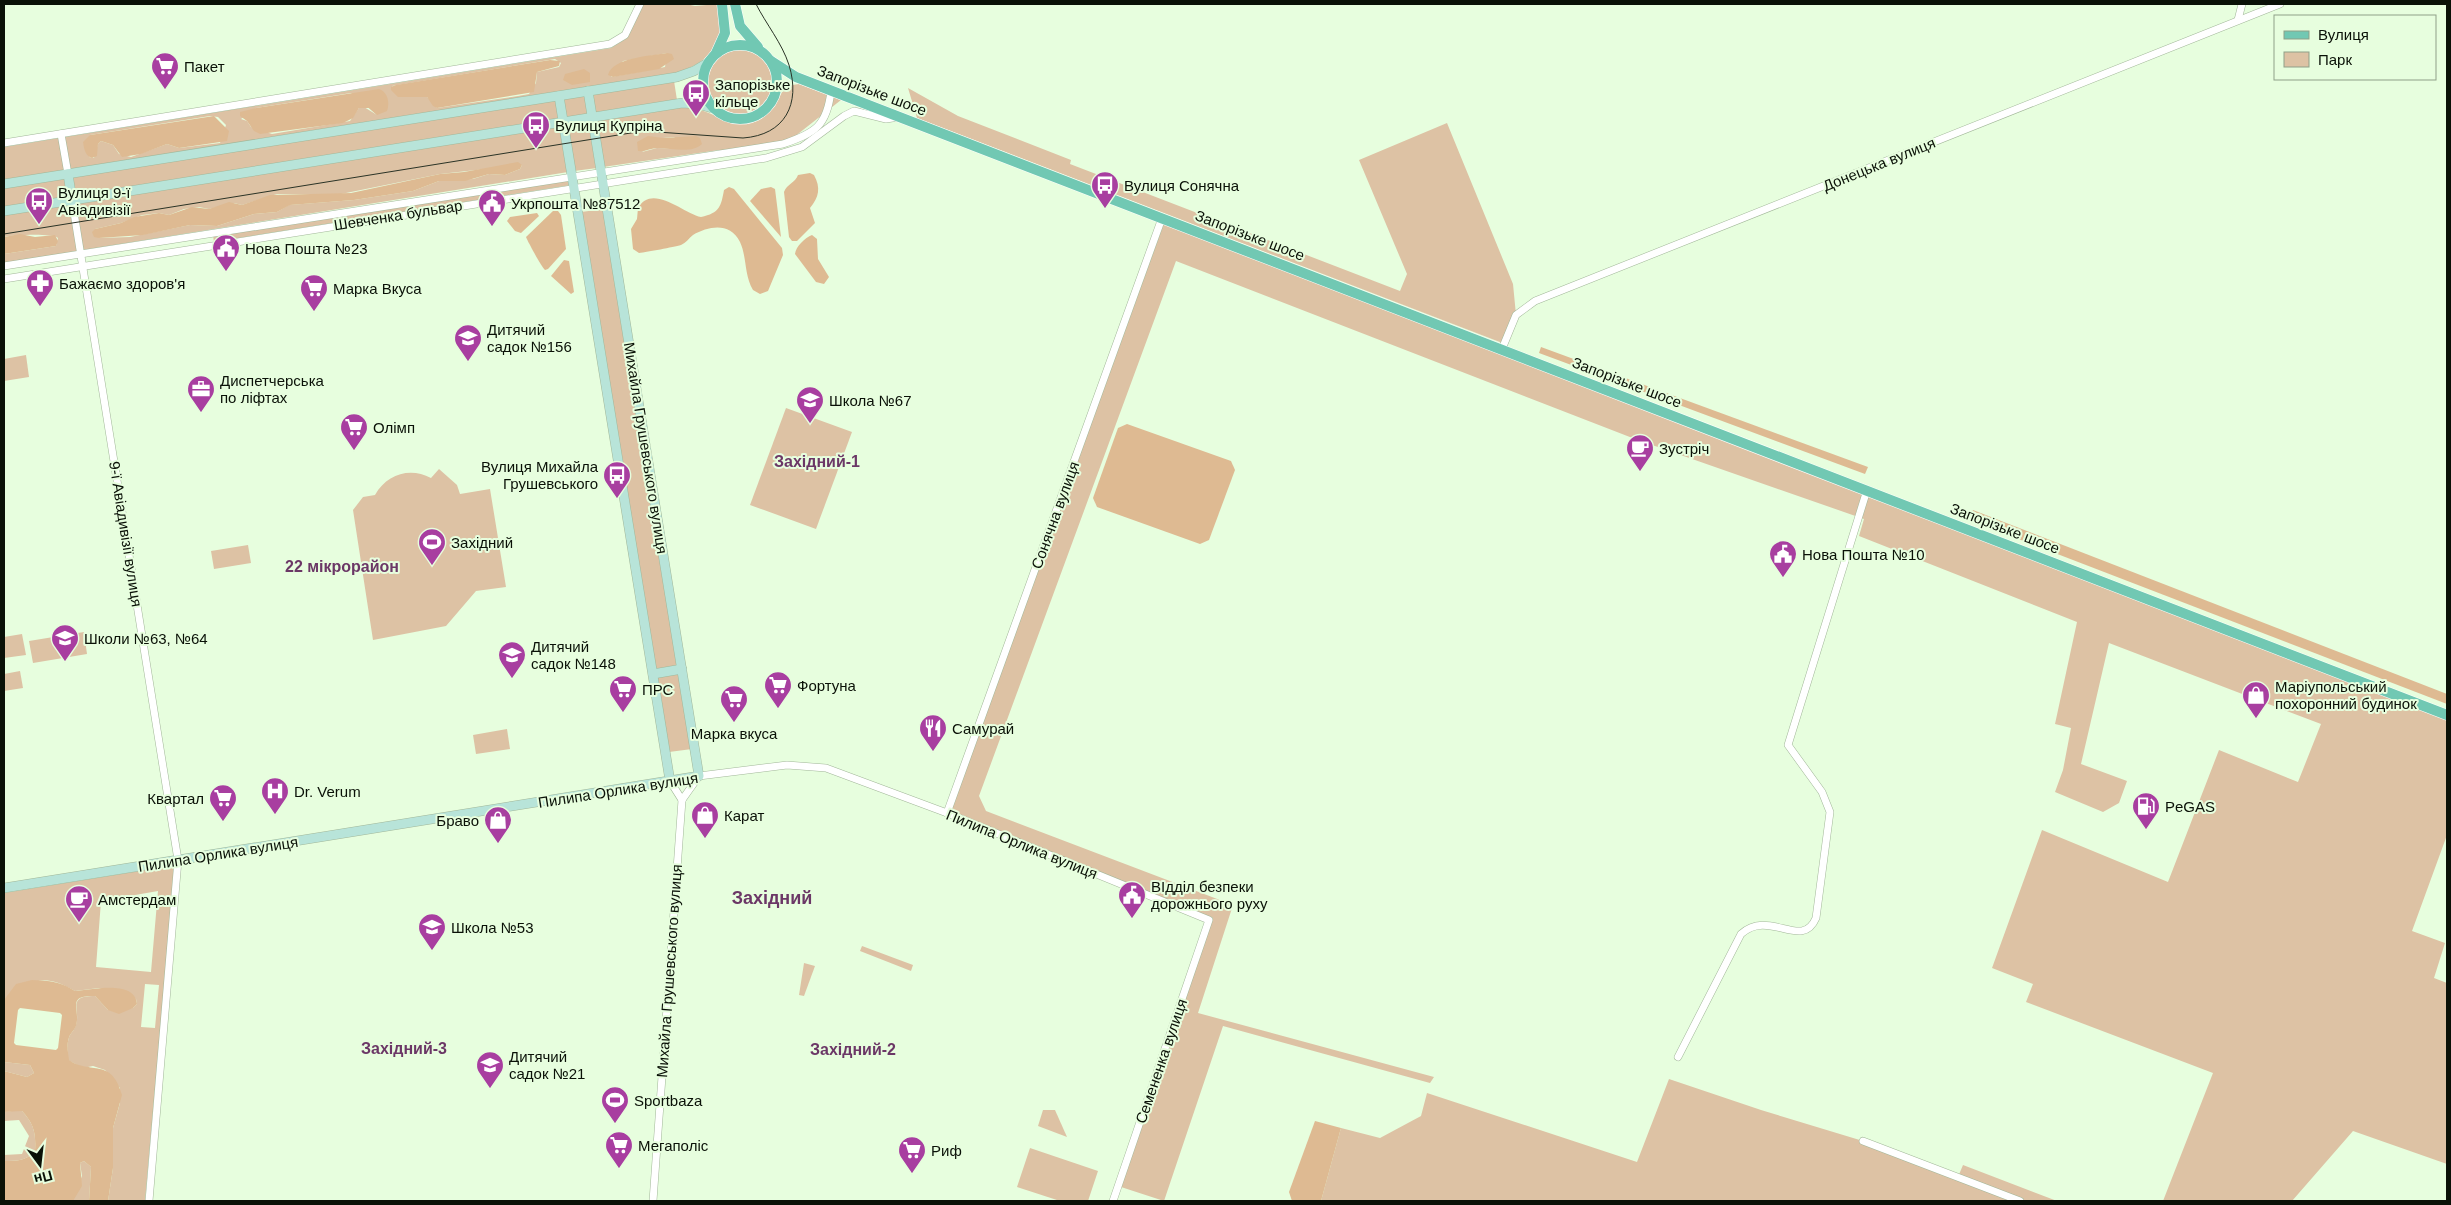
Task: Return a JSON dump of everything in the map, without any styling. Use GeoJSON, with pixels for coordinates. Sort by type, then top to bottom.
{"type":"FeatureCollection","features":[{"type":"Feature","properties":{"kind":"main road"},"geometry":{"type":"LineString","coordinates":[[722,4],[725,33],[703,76],[703,88],[707,100],[715,110],[731,118],[751,118],[768,107],[776,92],[785,81],[796,77]]}},
{"type":"Feature","properties":{"kind":"main road"},"geometry":{"type":"LineString","coordinates":[[735,4],[742,30],[768,57],[777,76],[776,92]]}},
{"type":"Feature","properties":{"kind":"main road"},"geometry":{"type":"LineString","coordinates":[[716,53],[727,47],[740,44],[753,47],[768,57]]}},
{"type":"Feature","properties":{"kind":"main road","name":"Запорізьке шосе"},"geometry":{"type":"LineString","coordinates":[[768,57],[796,77],[831,91],[2447,715]]}},
{"type":"Feature","properties":{"kind":"street"},"geometry":{"type":"LineString","coordinates":[[4,143],[610,44],[625,34],[640,4]]}},
{"type":"Feature","properties":{"kind":"street"},"geometry":{"type":"LineString","coordinates":[[2238,20],[2242,4]]}},
{"type":"Feature","properties":{"kind":"street","name":"Донецька вулиця"},"geometry":{"type":"LineString","coordinates":[[1502,349],[1516,315],[1535,301],[2280,4]]}},
{"type":"Feature","properties":{"kind":"street"},"geometry":{"type":"LineString","coordinates":[[4,184],[677,77],[694,71],[709,62]]}},
{"type":"Feature","properties":{"kind":"street","name":"Михайла Грушевського вулиця"},"geometry":{"type":"LineString","coordinates":[[588,91],[699,776]]}},
{"type":"Feature","properties":{"kind":"street","name":"Шевченка бульвар"},"geometry":{"type":"LineString","coordinates":[[4,266],[794,140],[816,130],[825,120],[831,91]]}},
{"type":"Feature","properties":{"kind":"street","name":"Михайла Грушевського вулиця"},"geometry":{"type":"LineString","coordinates":[[559,96],[670,781],[682,800],[653,1201]]}},
{"type":"Feature","properties":{"kind":"street"},"geometry":{"type":"LineString","coordinates":[[4,211],[682,103],[698,104],[715,110]]}},
{"type":"Feature","properties":{"kind":"street","name":"Шевченка бульвар"},"geometry":{"type":"LineString","coordinates":[[4,279],[787,153],[802,147],[844,116],[854,111],[886,119],[899,117]]}},
{"type":"Feature","properties":{"kind":"street"},"geometry":{"type":"LineString","coordinates":[[61,134],[72,200]]}},
{"type":"Feature","properties":{"kind":"street","name":"9-ї Авіадивізії вулиця"},"geometry":{"type":"LineString","coordinates":[[72,200],[178,860],[149,1201]]}},
{"type":"Feature","properties":{"kind":"street","name":"Сонячна вулиця"},"geometry":{"type":"LineString","coordinates":[[947,813],[1162,218]]}},
{"type":"Feature","properties":{"kind":"street"},"geometry":{"type":"LineString","coordinates":[[210,233],[212,245]]}},
{"type":"Feature","properties":{"kind":"street"},"geometry":{"type":"LineString","coordinates":[[1678,1057],[1740,934],[1758,924],[1801,932],[1812,926],[1816,918],[1830,812],[1822,792],[1788,745],[1867,490]]}},
{"type":"Feature","properties":{"kind":"street"},"geometry":{"type":"LineString","coordinates":[[653,674],[682,669]]}},
{"type":"Feature","properties":{"kind":"street","name":"Пилипа Орлика вулиця"},"geometry":{"type":"LineString","coordinates":[[4,888],[699,776],[787,765],[810,765],[834,770],[947,813],[1209,920]]}},
{"type":"Feature","properties":{"kind":"street"},"geometry":{"type":"LineString","coordinates":[[682,800],[699,776]]}},
{"type":"Feature","properties":{"kind":"street","name":"Семененка вулиця"},"geometry":{"type":"LineString","coordinates":[[1113,1201],[1209,920]]}},
{"type":"Feature","properties":{"kind":"street"},"geometry":{"type":"LineString","coordinates":[[1864,1141],[2020,1201]]}},
{"type":"Feature","properties":{"kind":"green space"},"geometry":{"type":"Polygon","coordinates":[[[643,4],[686,4],[695,6],[718,4],[721,32],[715,47],[698,63],[676,73],[70,169],[65,137],[611,48],[627,38],[643,4]],[[667,53],[623,61],[611,77],[665,67],[667,53]],[[555,59],[392,86],[403,97],[427,97],[437,108],[529,94],[536,83],[537,72],[559,67],[561,63],[555,59]],[[351,93],[256,108],[241,119],[247,121],[251,127],[272,134],[350,121],[359,108],[364,107],[377,115],[351,93]],[[210,116],[90,135],[89,157],[94,158],[98,144],[101,141],[113,145],[119,154],[131,157],[167,144],[179,148],[220,143],[226,125],[218,117],[210,116]]]}},
{"type":"Feature","properties":{"kind":"green space","name":"Запорізьке кільце"},"geometry":{"type":"Polygon","coordinates":[[[740,50],[758,56],[766,64],[772,82],[766,100],[758,108],[740,114],[722,108],[714,100],[708,82],[714,64],[722,56],[740,50]]]}},
{"type":"Feature","properties":{"kind":"green space"},"geometry":{"type":"Polygon","coordinates":[[[674,81],[677,100],[595,113],[592,94],[674,81]]]}},
{"type":"Feature","properties":{"kind":"green space"},"geometry":{"type":"Polygon","coordinates":[[[799,84],[841,100],[789,141],[752,150],[719,150],[603,167],[596,121],[651,110],[683,107],[695,108],[729,121],[750,123],[761,119],[772,109],[786,86],[799,84]],[[674,137],[663,138],[642,152],[657,148],[690,149],[674,137]]]}},
{"type":"Feature","properties":{"kind":"green space"},"geometry":{"type":"Polygon","coordinates":[[[908,88],[958,116],[1071,160],[1070,164],[1400,291],[1407,274],[1359,160],[1447,123],[1513,284],[1516,315],[1505,344],[917,118],[908,88]]]}},
{"type":"Feature","properties":{"kind":"green space"},"geometry":{"type":"Polygon","coordinates":[[[586,95],[589,114],[565,118],[562,99],[586,95]]]}},
{"type":"Feature","properties":{"kind":"green space"},"geometry":{"type":"Polygon","coordinates":[[[557,100],[560,119],[75,196],[72,177],[557,100]]]}},
{"type":"Feature","properties":{"kind":"green space"},"geometry":{"type":"Polygon","coordinates":[[[590,121],[597,168],[574,171],[566,125],[590,121]]]}},
{"type":"Feature","properties":{"kind":"green space"},"geometry":{"type":"Polygon","coordinates":[[[560,126],[568,172],[83,250],[76,203],[560,126]],[[522,165],[440,174],[341,194],[277,194],[242,205],[234,203],[209,209],[199,207],[184,209],[169,215],[159,213],[142,215],[121,223],[95,229],[99,238],[130,237],[190,225],[217,226],[254,214],[277,212],[289,205],[354,200],[413,191],[439,181],[473,179],[489,174],[505,175],[520,169],[522,165]]]}},
{"type":"Feature","properties":{"kind":"green space"},"geometry":{"type":"Polygon","coordinates":[[[59,138],[64,170],[4,180],[4,147],[59,138]]]}},
{"type":"Feature","properties":{"kind":"green space"},"geometry":{"type":"Polygon","coordinates":[[[65,178],[68,197],[4,207],[4,188],[65,178]]]}},
{"type":"Feature","properties":{"kind":"green space"},"geometry":{"type":"Polygon","coordinates":[[[569,178],[571,185],[214,242],[213,235],[569,178]]]}},
{"type":"Feature","properties":{"kind":"green space"},"geometry":{"type":"Polygon","coordinates":[[[69,204],[77,251],[4,263],[4,254],[56,246],[58,238],[41,235],[4,237],[4,215],[69,204]]]}},
{"type":"Feature","properties":{"kind":"green space"},"geometry":{"type":"Polygon","coordinates":[[[604,209],[678,666],[655,670],[581,212],[604,209]]]}},
{"type":"Feature","properties":{"kind":"green space"},"geometry":{"type":"Polygon","coordinates":[[[1164,223],[2447,719],[2447,835],[2412,931],[2445,943],[2434,978],[2447,983],[2447,1164],[2353,1131],[2292,1201],[2163,1201],[2213,1073],[2026,1002],[2033,984],[1992,968],[2042,830],[2168,882],[2219,750],[2298,782],[2321,724],[2109,643],[2081,764],[2127,781],[2119,803],[2103,812],[2055,792],[2063,770],[2071,728],[2055,724],[2077,622],[1859,536],[1864,519],[1635,439],[1176,261],[979,796],[986,811],[1233,905],[1198,1013],[1434,1077],[1430,1083],[1223,1026],[1164,1201],[1121,1187],[1213,918],[951,811],[1164,223]]]}},
{"type":"Feature","properties":{"kind":"green space"},"geometry":{"type":"Polygon","coordinates":[[[26,355],[29,377],[4,381],[4,359],[26,355]]]}},
{"type":"Feature","properties":{"kind":"green space"},"geometry":{"type":"Polygon","coordinates":[[[786,408],[852,432],[816,529],[750,505],[786,408]]]}},
{"type":"Feature","properties":{"kind":"green space","name":"Західний"},"geometry":{"type":"Polygon","coordinates":[[[439,469],[457,485],[460,494],[490,489],[506,587],[476,591],[446,626],[373,640],[353,510],[363,497],[375,495],[392,477],[400,474],[415,473],[431,478],[439,469]]]}},
{"type":"Feature","properties":{"kind":"green space"},"geometry":{"type":"Polygon","coordinates":[[[248,545],[251,563],[214,569],[211,551],[248,545]]]}},
{"type":"Feature","properties":{"kind":"green space"},"geometry":{"type":"Polygon","coordinates":[[[84,632],[87,654],[33,663],[29,641],[84,632]]]}},
{"type":"Feature","properties":{"kind":"green space"},"geometry":{"type":"Polygon","coordinates":[[[22,634],[26,655],[4,658],[4,637],[22,634]]]}},
{"type":"Feature","properties":{"kind":"green space"},"geometry":{"type":"Polygon","coordinates":[[[20,671],[23,688],[4,691],[4,674],[20,671]]]}},
{"type":"Feature","properties":{"kind":"green space"},"geometry":{"type":"Polygon","coordinates":[[[679,674],[692,749],[669,752],[657,677],[679,674]]]}},
{"type":"Feature","properties":{"kind":"green space"},"geometry":{"type":"Polygon","coordinates":[[[507,729],[510,749],[476,754],[473,735],[507,729]]]}},
{"type":"Feature","properties":{"kind":"green space"},"geometry":{"type":"Polygon","coordinates":[[[175,865],[145,1201],[108,1201],[113,1168],[113,1128],[120,1103],[120,1088],[105,1070],[93,1066],[83,1068],[68,1060],[69,1038],[76,1025],[76,1004],[80,998],[95,996],[108,1010],[133,1008],[137,1004],[136,999],[99,988],[75,991],[64,985],[46,980],[31,983],[4,1000],[4,893],[175,865]],[[158,891],[101,901],[96,967],[151,972],[158,891]],[[145,984],[141,1027],[155,1028],[159,985],[145,984]]]}},
{"type":"Feature","properties":{"kind":"green space"},"geometry":{"type":"Polygon","coordinates":[[[862,946],[913,965],[911,971],[860,951],[862,946]]]}},
{"type":"Feature","properties":{"kind":"green space"},"geometry":{"type":"Polygon","coordinates":[[[804,963],[815,966],[804,996],[799,995],[804,963]]]}},
{"type":"Feature","properties":{"kind":"green space"},"geometry":{"type":"Polygon","coordinates":[[[4,1062],[30,1065],[34,1073],[27,1077],[4,1071],[4,1062]]]}},
{"type":"Feature","properties":{"kind":"green space"},"geometry":{"type":"Polygon","coordinates":[[[1669,1079],[1761,1110],[1863,1141],[1958,1177],[1963,1165],[2057,1201],[1321,1201],[1341,1128],[1380,1138],[1421,1116],[1427,1093],[1637,1162],[1669,1079]]]}},
{"type":"Feature","properties":{"kind":"green space"},"geometry":{"type":"Polygon","coordinates":[[[1043,1110],[1055,1110],[1067,1137],[1038,1126],[1043,1110]]]}},
{"type":"Feature","properties":{"kind":"green space"},"geometry":{"type":"Polygon","coordinates":[[[22,1111],[32,1125],[35,1151],[21,1160],[4,1161],[4,1155],[22,1154],[29,1136],[19,1120],[4,1121],[4,1112],[22,1111]]]}},
{"type":"Feature","properties":{"kind":"green space"},"geometry":{"type":"Polygon","coordinates":[[[1030,1148],[1098,1171],[1088,1201],[1060,1201],[1017,1187],[1030,1148]]]}},
{"type":"Feature","properties":{"kind":"green space"},"geometry":{"type":"Polygon","coordinates":[[[84,1161],[91,1167],[89,1201],[72,1201],[82,1176],[80,1163],[84,1161]]]}},
{"type":"Feature","properties":{"kind":"shaded area"},"geometry":{"type":"Polygon","coordinates":[[[667,53],[672,54],[674,59],[659,69],[613,77],[608,75],[617,64],[633,58],[667,53]]]}},
{"type":"Feature","properties":{"kind":"shaded area"},"geometry":{"type":"Polygon","coordinates":[[[550,60],[560,61],[559,66],[537,72],[534,92],[437,108],[433,106],[427,97],[398,97],[391,90],[391,87],[396,85],[550,60]]]}},
{"type":"Feature","properties":{"kind":"shaded area"},"geometry":{"type":"Polygon","coordinates":[[[584,69],[590,73],[590,82],[572,85],[563,80],[565,74],[584,69]]]}},
{"type":"Feature","properties":{"kind":"shaded area"},"geometry":{"type":"Polygon","coordinates":[[[382,90],[387,98],[387,111],[377,115],[369,108],[359,108],[353,118],[343,123],[260,134],[254,131],[247,121],[240,116],[240,112],[256,108],[382,90]]]}},
{"type":"Feature","properties":{"kind":"shaded area"},"geometry":{"type":"Polygon","coordinates":[[[214,116],[229,131],[227,141],[179,148],[167,144],[141,154],[122,157],[113,145],[101,141],[98,144],[97,156],[92,158],[86,154],[84,147],[83,142],[90,135],[214,116]]]}},
{"type":"Feature","properties":{"kind":"shaded area"},"geometry":{"type":"Polygon","coordinates":[[[648,136],[663,138],[696,136],[700,138],[702,144],[687,150],[658,148],[638,151],[637,142],[648,136]]]}},
{"type":"Feature","properties":{"kind":"shaded area"},"geometry":{"type":"Polygon","coordinates":[[[518,162],[522,165],[520,169],[505,175],[489,174],[465,181],[439,181],[413,191],[354,200],[290,205],[277,212],[254,214],[217,226],[190,225],[143,235],[99,238],[94,237],[92,232],[95,229],[121,223],[134,217],[159,213],[169,215],[192,207],[209,209],[229,202],[242,205],[270,195],[351,193],[440,174],[464,172],[518,162]]]}},
{"type":"Feature","properties":{"kind":"shaded area"},"geometry":{"type":"Polygon","coordinates":[[[810,173],[814,175],[818,188],[817,196],[810,208],[815,223],[797,241],[792,241],[789,237],[784,192],[798,175],[810,173]]]}},
{"type":"Feature","properties":{"kind":"shaded area"},"geometry":{"type":"Polygon","coordinates":[[[729,187],[734,189],[782,248],[783,255],[768,291],[760,294],[753,290],[748,278],[740,242],[731,231],[725,229],[706,229],[677,246],[639,253],[633,249],[631,229],[637,219],[638,208],[644,201],[651,198],[659,199],[701,217],[716,211],[720,205],[724,190],[729,187]]]}},
{"type":"Feature","properties":{"kind":"shaded area"},"geometry":{"type":"Polygon","coordinates":[[[771,187],[775,189],[781,237],[750,201],[761,189],[771,187]]]}},
{"type":"Feature","properties":{"kind":"shaded area"},"geometry":{"type":"Polygon","coordinates":[[[553,211],[558,211],[561,215],[566,249],[545,270],[526,237],[553,211]]]}},
{"type":"Feature","properties":{"kind":"shaded area"},"geometry":{"type":"Polygon","coordinates":[[[537,213],[539,216],[521,233],[515,231],[507,221],[510,217],[537,213]]]}},
{"type":"Feature","properties":{"kind":"shaded area"},"geometry":{"type":"Polygon","coordinates":[[[20,234],[35,237],[55,235],[58,241],[56,246],[4,254],[4,237],[20,234]]]}},
{"type":"Feature","properties":{"kind":"shaded area"},"geometry":{"type":"Polygon","coordinates":[[[812,235],[817,239],[818,259],[829,277],[824,284],[816,282],[795,254],[801,243],[812,235]]]}},
{"type":"Feature","properties":{"kind":"shaded area"},"geometry":{"type":"Polygon","coordinates":[[[564,260],[569,261],[574,292],[571,294],[551,276],[564,260]]]}},
{"type":"Feature","properties":{"kind":"shaded area"},"geometry":{"type":"Polygon","coordinates":[[[1541,347],[1868,467],[1865,474],[1539,353],[1541,347]]]}},
{"type":"Feature","properties":{"kind":"shaded area"},"geometry":{"type":"Polygon","coordinates":[[[1127,424],[1231,461],[1235,470],[1209,540],[1200,544],[1097,507],[1093,498],[1118,428],[1127,424]]]}},
{"type":"Feature","properties":{"kind":"shaded area"},"geometry":{"type":"Polygon","coordinates":[[[1973,510],[2447,694],[2447,704],[1969,520],[1973,510]]]}},
{"type":"Feature","properties":{"kind":"shaded area"},"geometry":{"type":"Polygon","coordinates":[[[32,980],[55,982],[75,991],[111,988],[129,991],[134,996],[137,1004],[133,1008],[119,1014],[108,1010],[95,996],[80,998],[76,1004],[76,1026],[68,1041],[69,1060],[77,1064],[106,1071],[118,1083],[122,1095],[113,1128],[113,1168],[108,1201],[89,1201],[91,1167],[84,1161],[80,1163],[82,1186],[73,1201],[4,1201],[4,1161],[21,1160],[35,1151],[32,1125],[26,1116],[22,1111],[4,1112],[4,1071],[27,1077],[34,1073],[30,1065],[4,1062],[4,1000],[16,984],[32,980]],[[20,1008],[18,1010],[14,1043],[16,1045],[56,1050],[58,1048],[62,1015],[60,1013],[20,1008]]]}},
{"type":"Feature","properties":{"kind":"shaded area"},"geometry":{"type":"Polygon","coordinates":[[[1315,1121],[1341,1128],[1321,1201],[1292,1201],[1289,1192],[1315,1121]]]}},
{"type":"Feature","properties":{"kind":"tram line"},"geometry":{"type":"LineString","coordinates":[[4,234],[643,131],[743,138],[758,136],[770,131],[779,124],[791,104],[793,92],[792,79],[786,57],[756,4]]}},
{"type":"Feature","properties":{"kind":"place","name":"Пакет"},"geometry":{"type":"Point","coordinates":[165,90]}},
{"type":"Feature","properties":{"kind":"place","name":"Запорізьке кільце"},"geometry":{"type":"Point","coordinates":[696,117]}},
{"type":"Feature","properties":{"kind":"place","name":"Вулиця Купріна"},"geometry":{"type":"Point","coordinates":[536,149]}},
{"type":"Feature","properties":{"kind":"place","name":"Вулиця Сонячна"},"geometry":{"type":"Point","coordinates":[1105,209]}},
{"type":"Feature","properties":{"kind":"place","name":"Вулиця 9-ї Авіадивізії"},"geometry":{"type":"Point","coordinates":[39,225]}},
{"type":"Feature","properties":{"kind":"place","name":"Укрпошта №87512"},"geometry":{"type":"Point","coordinates":[492,227]}},
{"type":"Feature","properties":{"kind":"place","name":"Нова Пошта №23"},"geometry":{"type":"Point","coordinates":[226,272]}},
{"type":"Feature","properties":{"kind":"place","name":"Бажаємо здоров'я"},"geometry":{"type":"Point","coordinates":[40,307]}},
{"type":"Feature","properties":{"kind":"place","name":"Марка Вкуса"},"geometry":{"type":"Point","coordinates":[314,312]}},
{"type":"Feature","properties":{"kind":"place","name":"Дитячий садок №156"},"geometry":{"type":"Point","coordinates":[468,362]}},
{"type":"Feature","properties":{"kind":"place","name":"Диспетчерська по ліфтах"},"geometry":{"type":"Point","coordinates":[201,413]}},
{"type":"Feature","properties":{"kind":"place","name":"Школа №67"},"geometry":{"type":"Point","coordinates":[810,424]}},
{"type":"Feature","properties":{"kind":"place","name":"Олімп"},"geometry":{"type":"Point","coordinates":[354,451]}},
{"type":"Feature","properties":{"kind":"place","name":"Зустріч"},"geometry":{"type":"Point","coordinates":[1640,472]}},
{"type":"Feature","properties":{"kind":"place","name":"Вулиця Михайла Грушевського"},"geometry":{"type":"Point","coordinates":[617,499]}},
{"type":"Feature","properties":{"kind":"place","name":"Західний"},"geometry":{"type":"Point","coordinates":[432,566]}},
{"type":"Feature","properties":{"kind":"place","name":"Нова Пошта №10"},"geometry":{"type":"Point","coordinates":[1783,578]}},
{"type":"Feature","properties":{"kind":"place","name":"Школи №63, №64"},"geometry":{"type":"Point","coordinates":[65,662]}},
{"type":"Feature","properties":{"kind":"place","name":"Дитячий садок №148"},"geometry":{"type":"Point","coordinates":[512,679]}},
{"type":"Feature","properties":{"kind":"place","name":"Фортуна"},"geometry":{"type":"Point","coordinates":[778,709]}},
{"type":"Feature","properties":{"kind":"place","name":"ПРС"},"geometry":{"type":"Point","coordinates":[623,713]}},
{"type":"Feature","properties":{"kind":"place","name":"Маріупольський похоронний будинок"},"geometry":{"type":"Point","coordinates":[2256,719]}},
{"type":"Feature","properties":{"kind":"place","name":"Марка вкуса"},"geometry":{"type":"Point","coordinates":[734,723]}},
{"type":"Feature","properties":{"kind":"place","name":"Самурай"},"geometry":{"type":"Point","coordinates":[933,752]}},
{"type":"Feature","properties":{"kind":"place","name":"Dr. Verum"},"geometry":{"type":"Point","coordinates":[275,815]}},
{"type":"Feature","properties":{"kind":"place","name":"Квартал"},"geometry":{"type":"Point","coordinates":[223,822]}},
{"type":"Feature","properties":{"kind":"place","name":"PeGAS"},"geometry":{"type":"Point","coordinates":[2146,830]}},
{"type":"Feature","properties":{"kind":"place","name":"Карат"},"geometry":{"type":"Point","coordinates":[705,839]}},
{"type":"Feature","properties":{"kind":"place","name":"Браво"},"geometry":{"type":"Point","coordinates":[498,844]}},
{"type":"Feature","properties":{"kind":"place","name":"ВІдділ безпеки дорожнього руху"},"geometry":{"type":"Point","coordinates":[1132,919]}},
{"type":"Feature","properties":{"kind":"place","name":"Амстердам"},"geometry":{"type":"Point","coordinates":[79,923]}},
{"type":"Feature","properties":{"kind":"place","name":"Школа №53"},"geometry":{"type":"Point","coordinates":[432,951]}},
{"type":"Feature","properties":{"kind":"place","name":"Дитячий садок №21"},"geometry":{"type":"Point","coordinates":[490,1089]}},
{"type":"Feature","properties":{"kind":"place","name":"Sportbaza"},"geometry":{"type":"Point","coordinates":[615,1124]}},
{"type":"Feature","properties":{"kind":"place","name":"Мегаполіс"},"geometry":{"type":"Point","coordinates":[619,1169]}},
{"type":"Feature","properties":{"kind":"place","name":"Риф"},"geometry":{"type":"Point","coordinates":[912,1174]}},
{"type":"Feature","properties":{"kind":"district","name":"Західний-1"},"geometry":{"type":"Point","coordinates":[817,461]}},
{"type":"Feature","properties":{"kind":"district","name":"22 мікрорайон"},"geometry":{"type":"Point","coordinates":[342,566]}},
{"type":"Feature","properties":{"kind":"district","name":"Західний"},"geometry":{"type":"Point","coordinates":[772,898]}},
{"type":"Feature","properties":{"kind":"district","name":"Західний-3"},"geometry":{"type":"Point","coordinates":[404,1048]}},
{"type":"Feature","properties":{"kind":"district","name":"Західний-2"},"geometry":{"type":"Point","coordinates":[853,1049]}}]}
